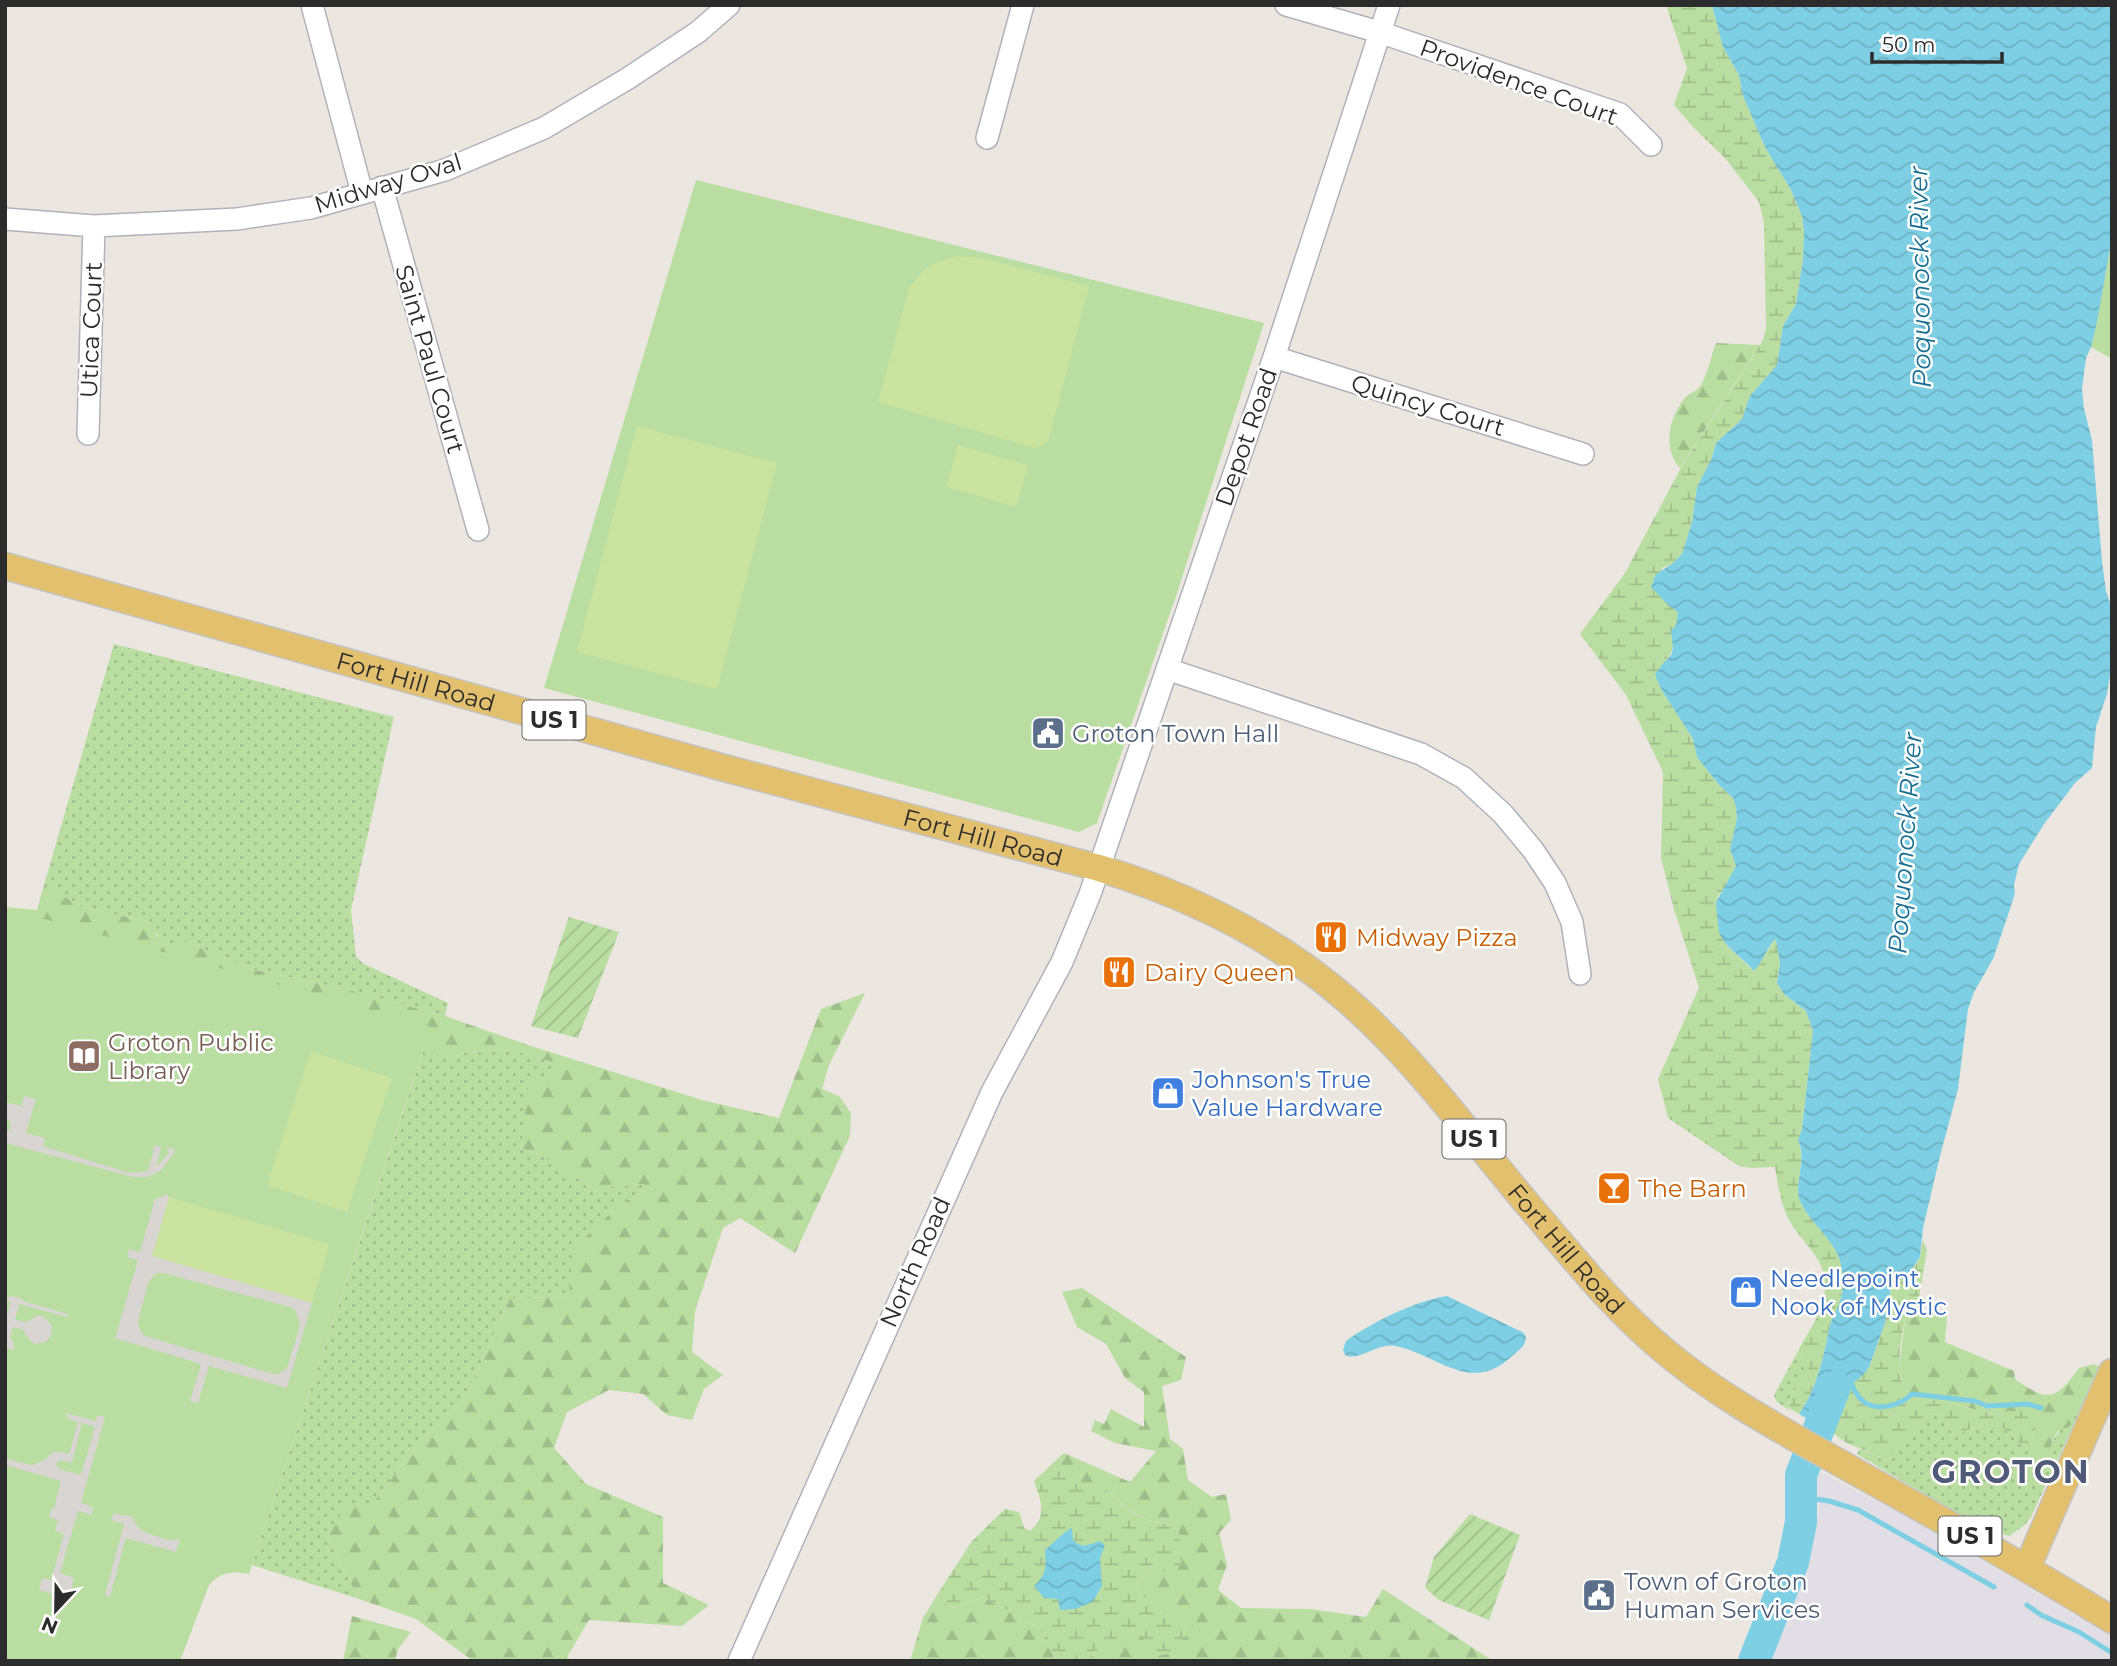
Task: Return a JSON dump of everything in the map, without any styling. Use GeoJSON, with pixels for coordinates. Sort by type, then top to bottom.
{"type":"FeatureCollection","features":[{"type":"Feature","properties":{"kind":"main road","name":"Fort Hill Road"},"geometry":{"type":"LineString","coordinates":[[7,574],[1099,868],[1170,892],[1216,913],[1279,949],[1335,989],[1395,1047],[1570,1255],[1622,1312],[1685,1367],[1780,1428],[2027,1568]]}},
{"type":"Feature","properties":{"kind":"main road"},"geometry":{"type":"LineString","coordinates":[[2027,1568],[2112,1372]]}},
{"type":"Feature","properties":{"kind":"main road","name":"US 1"},"geometry":{"type":"LineString","coordinates":[[2027,1568],[2112,1620]]}},
{"type":"Feature","properties":{"kind":"street","name":"Saint Paul Court"},"geometry":{"type":"LineString","coordinates":[[312,5],[478,530]]}},
{"type":"Feature","properties":{"kind":"street","name":"Midway Oval"},"geometry":{"type":"LineString","coordinates":[[5,219],[94,226],[237,219],[311,208],[446,170],[544,128],[627,79],[698,32],[729,5]]}},
{"type":"Feature","properties":{"kind":"street"},"geometry":{"type":"LineString","coordinates":[[987,138],[1023,5]]}},
{"type":"Feature","properties":{"kind":"street","name":"Providence Court"},"geometry":{"type":"LineString","coordinates":[[1286,5],[1379,32],[1620,114],[1651,145]]}},
{"type":"Feature","properties":{"kind":"street","name":"Depot Road"},"geometry":{"type":"LineString","coordinates":[[1099,868],[1274,357],[1389,5]]}},
{"type":"Feature","properties":{"kind":"street","name":"Utica Court"},"geometry":{"type":"LineString","coordinates":[[88,434],[94,226]]}},
{"type":"Feature","properties":{"kind":"street","name":"Quincy Court"},"geometry":{"type":"LineString","coordinates":[[1274,357],[1583,454]]}},
{"type":"Feature","properties":{"kind":"street"},"geometry":{"type":"LineString","coordinates":[[1167,668],[1421,754],[1464,778],[1503,814],[1533,850],[1555,883],[1572,922],[1580,974]]}},
{"type":"Feature","properties":{"kind":"street","name":"North Road"},"geometry":{"type":"LineString","coordinates":[[739,1661],[992,1092],[1062,962],[1099,868]]}},
{"type":"Feature","properties":{"kind":"shaded area"},"geometry":{"type":"Polygon","coordinates":[[[24,1096],[36,1099],[26,1133],[45,1138],[43,1146],[129,1173],[148,1171],[155,1145],[161,1147],[156,1167],[169,1153],[166,1147],[175,1150],[174,1153],[161,1170],[148,1177],[133,1177],[5,1143],[5,1133],[10,1129],[11,1123],[5,1116],[5,1102],[21,1106],[24,1096]]]}},
{"type":"Feature","properties":{"kind":"shaded area"},"geometry":{"type":"Polygon","coordinates":[[[168,1194],[169,1197],[152,1256],[312,1303],[287,1388],[209,1366],[198,1403],[190,1401],[201,1364],[115,1338],[138,1260],[127,1257],[129,1249],[140,1252],[153,1200],[168,1194]],[[156,1273],[148,1283],[138,1322],[141,1333],[273,1374],[287,1368],[300,1326],[296,1311],[290,1307],[156,1273]]]}},
{"type":"Feature","properties":{"kind":"shaded area"},"geometry":{"type":"Polygon","coordinates":[[[10,1296],[68,1314],[67,1317],[19,1304],[15,1320],[26,1322],[39,1315],[44,1317],[52,1326],[51,1335],[46,1342],[34,1344],[24,1330],[13,1327],[10,1337],[14,1350],[6,1348],[5,1311],[8,1312],[11,1302],[5,1300],[5,1297],[10,1296]]]}},
{"type":"Feature","properties":{"kind":"shaded area"},"geometry":{"type":"Polygon","coordinates":[[[66,1413],[96,1421],[98,1415],[105,1417],[81,1503],[93,1507],[92,1515],[78,1511],[60,1573],[74,1578],[69,1598],[39,1590],[42,1578],[51,1580],[64,1534],[55,1531],[58,1520],[49,1517],[51,1509],[54,1509],[61,1481],[5,1465],[5,1459],[32,1465],[55,1451],[69,1454],[78,1422],[68,1419],[66,1413]],[[82,1423],[72,1463],[61,1460],[56,1464],[59,1469],[81,1475],[95,1427],[82,1423]]]}},
{"type":"Feature","properties":{"kind":"shaded area"},"geometry":{"type":"Polygon","coordinates":[[[1816,1470],[1908,1517],[2112,1637],[2112,1661],[1768,1661],[1819,1513],[1816,1470]]]}},
{"type":"Feature","properties":{"kind":"shaded area"},"geometry":{"type":"Polygon","coordinates":[[[114,1513],[132,1517],[139,1529],[146,1533],[169,1540],[180,1539],[176,1552],[126,1538],[110,1597],[105,1595],[124,1524],[111,1520],[114,1513]]]}},
{"type":"Feature","properties":{"kind":"green space"},"geometry":{"type":"Polygon","coordinates":[[[1666,5],[1712,5],[1723,47],[1739,75],[1743,96],[1765,147],[1791,190],[1802,216],[1804,231],[1803,260],[1796,304],[1783,326],[1777,365],[1757,388],[1742,419],[1716,443],[1711,460],[1697,487],[1692,522],[1682,554],[1672,564],[1662,568],[1662,594],[1667,603],[1678,612],[1678,620],[1672,650],[1658,670],[1661,689],[1693,739],[1697,757],[1733,798],[1736,807],[1732,854],[1736,866],[1716,902],[1721,936],[1728,947],[1754,971],[1776,938],[1780,964],[1777,983],[1784,994],[1806,1011],[1813,1031],[1802,1129],[1798,1140],[1801,1157],[1798,1190],[1805,1210],[1837,1253],[1843,1282],[1841,1299],[1830,1326],[1818,1373],[1799,1414],[1790,1409],[1788,1401],[1809,1370],[1798,1351],[1822,1304],[1824,1274],[1816,1257],[1788,1218],[1780,1196],[1775,1167],[1739,1166],[1668,1118],[1658,1079],[1699,988],[1661,858],[1663,772],[1626,695],[1580,634],[1625,573],[1683,464],[1754,355],[1763,340],[1766,328],[1764,223],[1759,202],[1725,158],[1674,105],[1687,68],[1666,5]]]}},
{"type":"Feature","properties":{"kind":"green space"},"geometry":{"type":"Polygon","coordinates":[[[696,180],[1264,323],[1176,596],[1097,823],[1079,832],[544,688],[696,180]]]}},
{"type":"Feature","properties":{"kind":"green space"},"geometry":{"type":"Polygon","coordinates":[[[2112,238],[2112,359],[2091,347],[2112,238]]]}},
{"type":"Feature","properties":{"kind":"green space"},"geometry":{"type":"Polygon","coordinates":[[[957,256],[982,258],[1089,286],[1048,442],[1034,448],[878,402],[909,289],[929,267],[957,256]]]}},
{"type":"Feature","properties":{"kind":"green space"},"geometry":{"type":"Polygon","coordinates":[[[1716,343],[1760,345],[1680,468],[1674,460],[1669,443],[1672,423],[1685,398],[1701,385],[1716,343]]]}},
{"type":"Feature","properties":{"kind":"green space"},"geometry":{"type":"Polygon","coordinates":[[[637,426],[777,463],[717,689],[577,652],[637,426]]]}},
{"type":"Feature","properties":{"kind":"green space"},"geometry":{"type":"Polygon","coordinates":[[[958,445],[1028,465],[1016,507],[946,487],[958,445]]]}},
{"type":"Feature","properties":{"kind":"green space"},"geometry":{"type":"Polygon","coordinates":[[[114,644],[394,717],[351,910],[356,956],[362,963],[448,1003],[445,1016],[349,990],[251,969],[185,941],[174,946],[154,940],[158,935],[150,922],[82,907],[44,885],[114,644]]]}},
{"type":"Feature","properties":{"kind":"green space"},"geometry":{"type":"Polygon","coordinates":[[[44,885],[82,907],[150,922],[158,929],[155,940],[174,946],[185,941],[251,969],[349,990],[445,1016],[702,1100],[779,1118],[821,1009],[865,993],[829,1065],[822,1089],[839,1096],[851,1113],[850,1136],[795,1253],[740,1218],[723,1228],[695,1311],[692,1352],[723,1375],[704,1389],[692,1420],[667,1415],[643,1394],[609,1390],[567,1412],[554,1448],[586,1484],[663,1517],[663,1583],[709,1605],[682,1626],[589,1620],[567,1657],[573,1661],[473,1661],[416,1619],[359,1599],[327,1537],[346,1506],[371,1506],[419,1443],[464,1400],[510,1299],[569,1296],[573,1249],[615,1209],[642,1192],[644,1184],[603,1187],[599,1193],[552,1161],[521,1148],[529,1082],[551,1073],[556,1063],[507,1049],[468,1052],[448,1058],[424,1050],[415,1075],[5,937],[5,907],[37,910],[44,885]]]}},
{"type":"Feature","properties":{"kind":"green space"},"geometry":{"type":"Polygon","coordinates":[[[5,908],[431,1027],[249,1574],[227,1574],[218,1577],[209,1585],[180,1661],[5,1661],[5,908]]]}},
{"type":"Feature","properties":{"kind":"green space"},"geometry":{"type":"Polygon","coordinates":[[[569,917],[619,932],[578,1038],[531,1026],[569,917]]]}},
{"type":"Feature","properties":{"kind":"green space"},"geometry":{"type":"Polygon","coordinates":[[[424,1049],[448,1058],[468,1052],[507,1049],[557,1063],[521,1148],[552,1161],[599,1193],[602,1187],[645,1184],[642,1192],[615,1209],[569,1296],[510,1299],[464,1400],[419,1443],[371,1506],[327,1537],[359,1599],[252,1565],[424,1049]]]}},
{"type":"Feature","properties":{"kind":"green space"},"geometry":{"type":"Polygon","coordinates":[[[311,1051],[392,1078],[347,1212],[267,1185],[311,1051]]]}},
{"type":"Feature","properties":{"kind":"green space"},"geometry":{"type":"Polygon","coordinates":[[[169,1197],[329,1244],[312,1303],[152,1256],[169,1197]]]}},
{"type":"Feature","properties":{"kind":"green space"},"geometry":{"type":"Polygon","coordinates":[[[1923,1240],[1927,1250],[1917,1309],[1907,1307],[1900,1346],[1899,1367],[1903,1385],[1917,1402],[1938,1400],[1996,1415],[2009,1411],[2028,1411],[2035,1420],[2031,1448],[1998,1426],[1984,1425],[1954,1435],[1943,1415],[1926,1413],[1887,1460],[1847,1443],[1834,1434],[1834,1414],[1838,1403],[1844,1392],[1869,1367],[1885,1323],[1891,1288],[1915,1266],[1920,1257],[1923,1240]]]}},
{"type":"Feature","properties":{"kind":"green space"},"geometry":{"type":"Polygon","coordinates":[[[1082,1288],[1186,1357],[1181,1380],[1162,1386],[1170,1439],[1183,1449],[1188,1480],[1212,1497],[1226,1494],[1231,1520],[1219,1533],[1227,1565],[1218,1590],[1241,1608],[1310,1609],[1366,1617],[1383,1589],[1493,1661],[1086,1661],[1131,1629],[1140,1632],[1171,1619],[1134,1588],[1155,1562],[1174,1580],[1178,1525],[1141,1517],[1125,1507],[1113,1493],[1074,1483],[1055,1461],[1064,1453],[1130,1482],[1156,1451],[1115,1443],[1091,1431],[1095,1420],[1104,1424],[1111,1409],[1144,1427],[1144,1392],[1125,1378],[1106,1344],[1077,1327],[1062,1292],[1082,1288]]]}},
{"type":"Feature","properties":{"kind":"green space"},"geometry":{"type":"Polygon","coordinates":[[[1907,1307],[1947,1316],[1945,1342],[2014,1371],[2015,1379],[2044,1395],[2064,1387],[2079,1368],[2094,1364],[2100,1367],[2070,1426],[2057,1432],[2051,1444],[2055,1459],[2043,1463],[2031,1448],[2035,1420],[2009,1411],[1996,1415],[1938,1400],[1917,1402],[1903,1386],[1899,1366],[1907,1307]]]}},
{"type":"Feature","properties":{"kind":"green space"},"geometry":{"type":"Polygon","coordinates":[[[1798,1351],[1809,1370],[1788,1401],[1789,1410],[1777,1402],[1774,1395],[1798,1351]]]}},
{"type":"Feature","properties":{"kind":"green space"},"geometry":{"type":"Polygon","coordinates":[[[2100,1367],[2031,1517],[2025,1525],[2009,1536],[1976,1525],[1857,1454],[1860,1449],[1887,1460],[1926,1413],[1943,1415],[1954,1435],[1984,1425],[1998,1426],[2031,1448],[2043,1463],[2055,1459],[2051,1444],[2100,1367]]]}},
{"type":"Feature","properties":{"kind":"green space"},"geometry":{"type":"Polygon","coordinates":[[[1055,1461],[1078,1473],[1075,1483],[1113,1493],[1125,1508],[1141,1517],[1178,1525],[1182,1558],[1174,1580],[1154,1563],[1134,1588],[1171,1619],[1190,1618],[1194,1629],[1168,1654],[1152,1657],[1140,1632],[1131,1629],[1086,1661],[1056,1661],[1039,1628],[983,1597],[955,1608],[935,1598],[972,1541],[1005,1509],[1019,1512],[1024,1528],[1030,1531],[1036,1525],[1041,1508],[1034,1481],[1055,1461]]]}},
{"type":"Feature","properties":{"kind":"green space"},"geometry":{"type":"Polygon","coordinates":[[[1470,1514],[1520,1535],[1489,1620],[1439,1600],[1425,1588],[1434,1557],[1470,1514]]]}},
{"type":"Feature","properties":{"kind":"green space"},"geometry":{"type":"Polygon","coordinates":[[[983,1597],[1039,1628],[1056,1661],[910,1661],[923,1618],[935,1598],[955,1608],[983,1597]]]}},
{"type":"Feature","properties":{"kind":"green space"},"geometry":{"type":"Polygon","coordinates":[[[352,1616],[411,1632],[398,1649],[395,1661],[343,1661],[352,1616]]]}},
{"type":"Feature","properties":{"kind":"water"},"geometry":{"type":"Polygon","coordinates":[[[1712,5],[2112,5],[2112,237],[2082,389],[2092,440],[2102,561],[2110,603],[2112,663],[2107,694],[2096,727],[2092,768],[2075,783],[2044,824],[2019,864],[2015,893],[1993,959],[1974,992],[1968,1009],[1958,1089],[1923,1228],[1920,1257],[1910,1272],[1891,1288],[1885,1323],[1869,1367],[1847,1388],[1839,1400],[1834,1434],[1799,1414],[1818,1373],[1830,1326],[1841,1299],[1843,1282],[1837,1253],[1805,1210],[1798,1189],[1801,1148],[1798,1140],[1802,1129],[1813,1031],[1806,1011],[1784,994],[1777,983],[1780,964],[1776,939],[1754,971],[1720,935],[1716,902],[1736,866],[1730,849],[1737,819],[1736,807],[1733,798],[1697,757],[1693,739],[1655,675],[1671,656],[1671,631],[1676,625],[1678,612],[1651,587],[1656,574],[1682,554],[1692,522],[1697,487],[1711,460],[1716,443],[1742,419],[1750,396],[1777,365],[1783,326],[1796,304],[1803,260],[1802,216],[1791,190],[1765,147],[1743,96],[1739,75],[1723,47],[1712,5]]]}},
{"type":"Feature","properties":{"kind":"water"},"geometry":{"type":"Polygon","coordinates":[[[1447,1296],[1522,1332],[1526,1336],[1523,1345],[1496,1368],[1482,1372],[1455,1369],[1396,1346],[1382,1347],[1356,1356],[1345,1355],[1343,1350],[1346,1341],[1368,1327],[1408,1307],[1447,1296]]]}},
{"type":"Feature","properties":{"kind":"water"},"geometry":{"type":"Polygon","coordinates":[[[1072,1528],[1073,1540],[1079,1545],[1099,1541],[1105,1545],[1100,1558],[1102,1586],[1092,1602],[1075,1609],[1060,1610],[1058,1599],[1044,1598],[1034,1586],[1045,1570],[1045,1550],[1072,1528]]]}},
{"type":"Feature","properties":{"kind":"waterway"},"geometry":{"type":"LineString","coordinates":[[1849,1378],[1861,1400],[1876,1407],[1896,1404],[1912,1394],[1975,1401],[1987,1406],[2028,1404],[2041,1408]]}},
{"type":"Feature","properties":{"kind":"waterway","name":"Poquonock River"},"geometry":{"type":"LineString","coordinates":[[1754,1661],[1793,1562],[1801,1522],[1801,1475],[1835,1387]]}},
{"type":"Feature","properties":{"kind":"waterway"},"geometry":{"type":"LineString","coordinates":[[1800,1497],[1829,1501],[1858,1510],[1994,1587]]}},
{"type":"Feature","properties":{"kind":"waterway"},"geometry":{"type":"LineString","coordinates":[[2027,1605],[2112,1653]]}},
{"type":"Feature","properties":{"kind":"place","name":"Groton Town Hall"},"geometry":{"type":"Point","coordinates":[1048,733]}},
{"type":"Feature","properties":{"kind":"place","name":"Midway Pizza"},"geometry":{"type":"Point","coordinates":[1331,937]}},
{"type":"Feature","properties":{"kind":"place","name":"Dairy Queen"},"geometry":{"type":"Point","coordinates":[1119,972]}},
{"type":"Feature","properties":{"kind":"place","name":"Groton Public Library"},"geometry":{"type":"Point","coordinates":[84,1056]}},
{"type":"Feature","properties":{"kind":"place","name":"Johnson's True Value Hardware"},"geometry":{"type":"Point","coordinates":[1168,1093]}},
{"type":"Feature","properties":{"kind":"place","name":"The Barn"},"geometry":{"type":"Point","coordinates":[1614,1188]}},
{"type":"Feature","properties":{"kind":"place","name":"Needlepoint Nook of Mystic"},"geometry":{"type":"Point","coordinates":[1746,1292]}},
{"type":"Feature","properties":{"kind":"place","name":"Town of Groton Human Services"},"geometry":{"type":"Point","coordinates":[1599,1595]}},
{"type":"Feature","properties":{"kind":"district","name":"GROTON"},"geometry":{"type":"Point","coordinates":[2011,1471]}}]}
